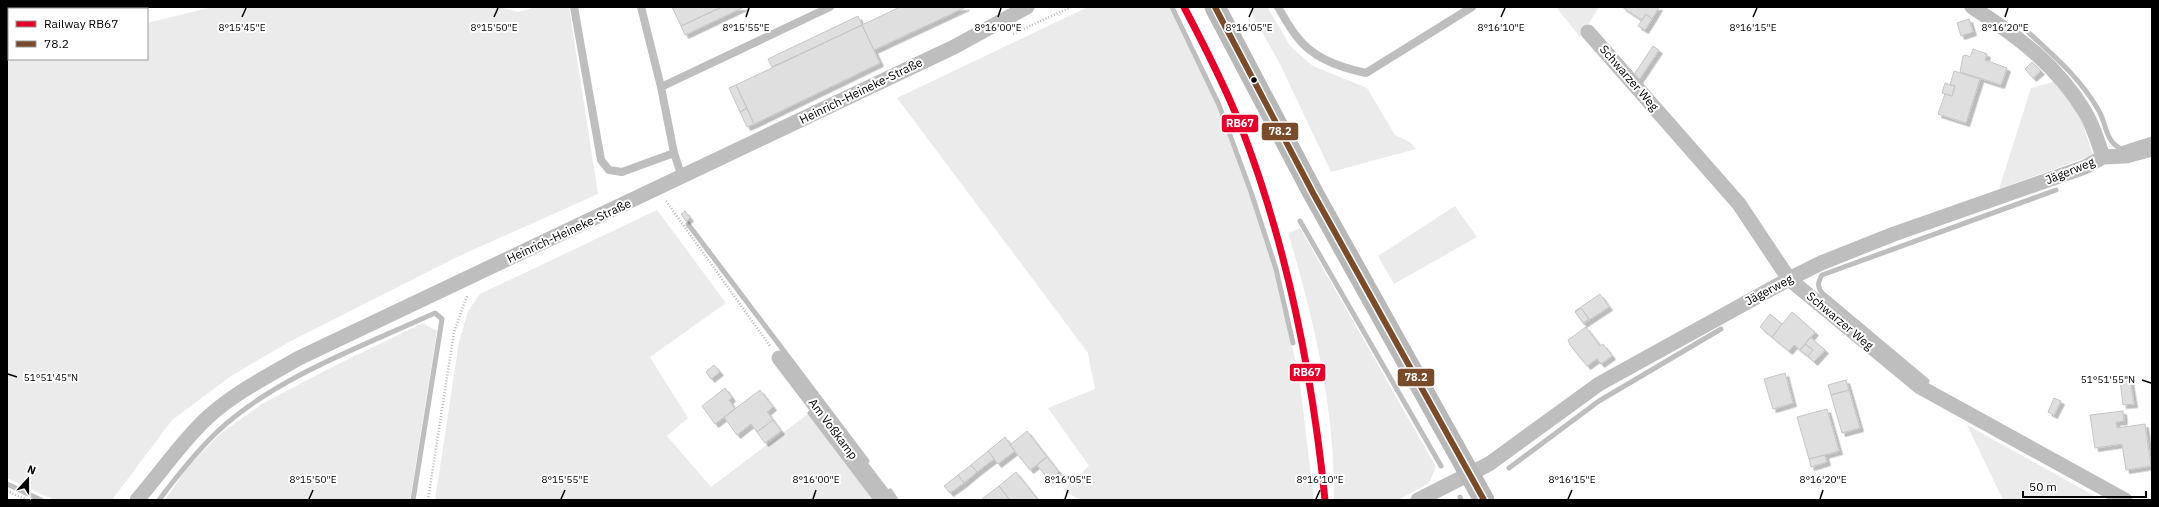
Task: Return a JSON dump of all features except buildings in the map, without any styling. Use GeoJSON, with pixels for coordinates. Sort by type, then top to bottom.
{"type":"FeatureCollection","features":[{"type":"Feature","properties":{"kind":"main road"},"geometry":{"type":"LineString","coordinates":[[1215,7],[1313,193],[1484,500]]}},
{"type":"Feature","properties":{"kind":"street","name":"Heinrich-Heineke-Straße"},"geometry":{"type":"LineString","coordinates":[[139,498],[174,454],[207,418],[252,384],[299,358],[954,47],[1027,7]]}},
{"type":"Feature","properties":{"kind":"street"},"geometry":{"type":"LineString","coordinates":[[1972,7],[2016,35],[2060,75],[2086,113],[2103,157]]}},
{"type":"Feature","properties":{"kind":"street","name":"Schwarzer Weg"},"geometry":{"type":"LineString","coordinates":[[1588,32],[1739,204],[1789,279],[1920,387],[2125,500]]}},
{"type":"Feature","properties":{"kind":"street","name":"Jägerweg"},"geometry":{"type":"LineString","coordinates":[[1418,500],[1489,464],[1599,384],[1789,279],[1821,263],[1894,234],[2085,167],[2103,157],[2126,156],[2152,149]]}},
{"type":"Feature","properties":{"kind":"street","name":"Am Voßkamp"},"geometry":{"type":"LineString","coordinates":[[779,358],[887,500]]}},
{"type":"Feature","properties":{"kind":"lane"},"geometry":{"type":"LineString","coordinates":[[574,7],[601,160],[609,170],[622,172],[674,153]]}},
{"type":"Feature","properties":{"kind":"lane"},"geometry":{"type":"LineString","coordinates":[[641,7],[661,87],[674,153],[682,177]]}},
{"type":"Feature","properties":{"kind":"lane"},"geometry":{"type":"LineString","coordinates":[[661,87],[830,7]]}},
{"type":"Feature","properties":{"kind":"lane"},"geometry":{"type":"LineString","coordinates":[[1278,7],[1298,39],[1319,56],[1350,70],[1366,73],[1472,7]]}},
{"type":"Feature","properties":{"kind":"path"},"geometry":{"type":"LineString","coordinates":[[657,189],[779,358]]}},
{"type":"Feature","properties":{"kind":"path"},"geometry":{"type":"LineString","coordinates":[[428,500],[454,332],[465,301],[473,289]]}},
{"type":"Feature","properties":{"kind":"path"},"geometry":{"type":"LineString","coordinates":[[7,491],[27,500]]}},
{"type":"Feature","properties":{"kind":"shaded area"},"geometry":{"type":"Polygon","coordinates":[[[212,7],[500,7],[518,12],[536,7],[569,7],[598,194],[457,257],[289,342],[231,376],[172,420],[112,500],[54,500],[7,478],[7,56],[8,60],[148,60],[148,23],[212,7]]]}},
{"type":"Feature","properties":{"kind":"shaded area"},"geometry":{"type":"Polygon","coordinates":[[[1088,7],[1170,7],[1216,104],[1249,192],[1274,269],[1299,376],[1314,500],[1080,500],[1063,490],[1089,466],[1048,408],[1095,389],[1088,353],[897,98],[1088,7]]]}},
{"type":"Feature","properties":{"kind":"shaded area"},"geometry":{"type":"Polygon","coordinates":[[[1248,7],[1267,7],[1291,47],[1313,66],[1367,88],[1395,135],[1410,142],[1416,149],[1331,172],[1280,64],[1248,7]]]}},
{"type":"Feature","properties":{"kind":"shaded area"},"geometry":{"type":"Polygon","coordinates":[[[1556,7],[1599,7],[1580,37],[1556,7]]]}},
{"type":"Feature","properties":{"kind":"shaded area"},"geometry":{"type":"Polygon","coordinates":[[[2056,81],[2081,119],[2093,155],[1999,189],[2031,88],[2056,81]]]}},
{"type":"Feature","properties":{"kind":"shaded area"},"geometry":{"type":"Polygon","coordinates":[[[1455,206],[1477,237],[1394,284],[1378,256],[1455,206]]]}},
{"type":"Feature","properties":{"kind":"shaded area"},"geometry":{"type":"Polygon","coordinates":[[[657,210],[726,303],[650,357],[688,418],[667,436],[711,487],[808,414],[874,500],[435,500],[459,342],[468,311],[480,294],[657,210]]]}},
{"type":"Feature","properties":{"kind":"shaded area"},"geometry":{"type":"Polygon","coordinates":[[[1300,228],[1436,467],[1429,483],[1398,500],[1334,500],[1331,432],[1327,398],[1314,331],[1288,233],[1300,228]]]}},
{"type":"Feature","properties":{"kind":"shaded area"},"geometry":{"type":"Polygon","coordinates":[[[423,323],[437,331],[410,500],[165,500],[189,465],[221,433],[262,404],[332,367],[423,323]]]}},
{"type":"Feature","properties":{"kind":"shaded area"},"geometry":{"type":"Polygon","coordinates":[[[1967,425],[2102,500],[2003,500],[1967,425]]]}},
{"type":"Feature","properties":{"kind":"waterway"},"geometry":{"type":"LineString","coordinates":[[1172,7],[1219,105],[1251,192],[1276,269],[1293,343]]}},
{"type":"Feature","properties":{"kind":"waterway"},"geometry":{"type":"LineString","coordinates":[[2029,33],[2067,69],[2092,99],[2102,116],[2109,137],[2116,146],[2121,149],[2152,139]]}},
{"type":"Feature","properties":{"kind":"waterway"},"geometry":{"type":"LineString","coordinates":[[1927,381],[1822,293],[1819,288],[1822,275],[2056,190]]}},
{"type":"Feature","properties":{"kind":"waterway"},"geometry":{"type":"LineString","coordinates":[[1300,221],[1441,466]]}},
{"type":"Feature","properties":{"kind":"waterway"},"geometry":{"type":"LineString","coordinates":[[688,224],[867,461]]}},
{"type":"Feature","properties":{"kind":"waterway"},"geometry":{"type":"LineString","coordinates":[[159,500],[187,464],[218,431],[266,394],[321,364],[435,313],[442,319],[413,500]]}},
{"type":"Feature","properties":{"kind":"waterway"},"geometry":{"type":"LineString","coordinates":[[1509,468],[1599,401],[1721,329]]}},
{"type":"Feature","properties":{"kind":"waterway"},"geometry":{"type":"LineString","coordinates":[[810,413],[876,500]]}},
{"type":"Feature","properties":{"kind":"waterway"},"geometry":{"type":"LineString","coordinates":[[7,484],[41,500]]}},
{"type":"Feature","properties":{"kind":"waterway"},"geometry":{"type":"LineString","coordinates":[[890,491],[896,500]]}},
{"type":"Feature","properties":{"kind":"rail line","name":"RB67"},"geometry":{"type":"LineString","coordinates":[[1184,7],[1214,65],[1234,109],[1257,170],[1271,216],[1284,262],[1305,356],[1320,452],[1325,500]]}},
{"type":"Feature","properties":{"kind":"transit line","name":"78.2"},"geometry":{"type":"LineString","coordinates":[[1215,7],[1313,193],[1484,500]]}}]}
